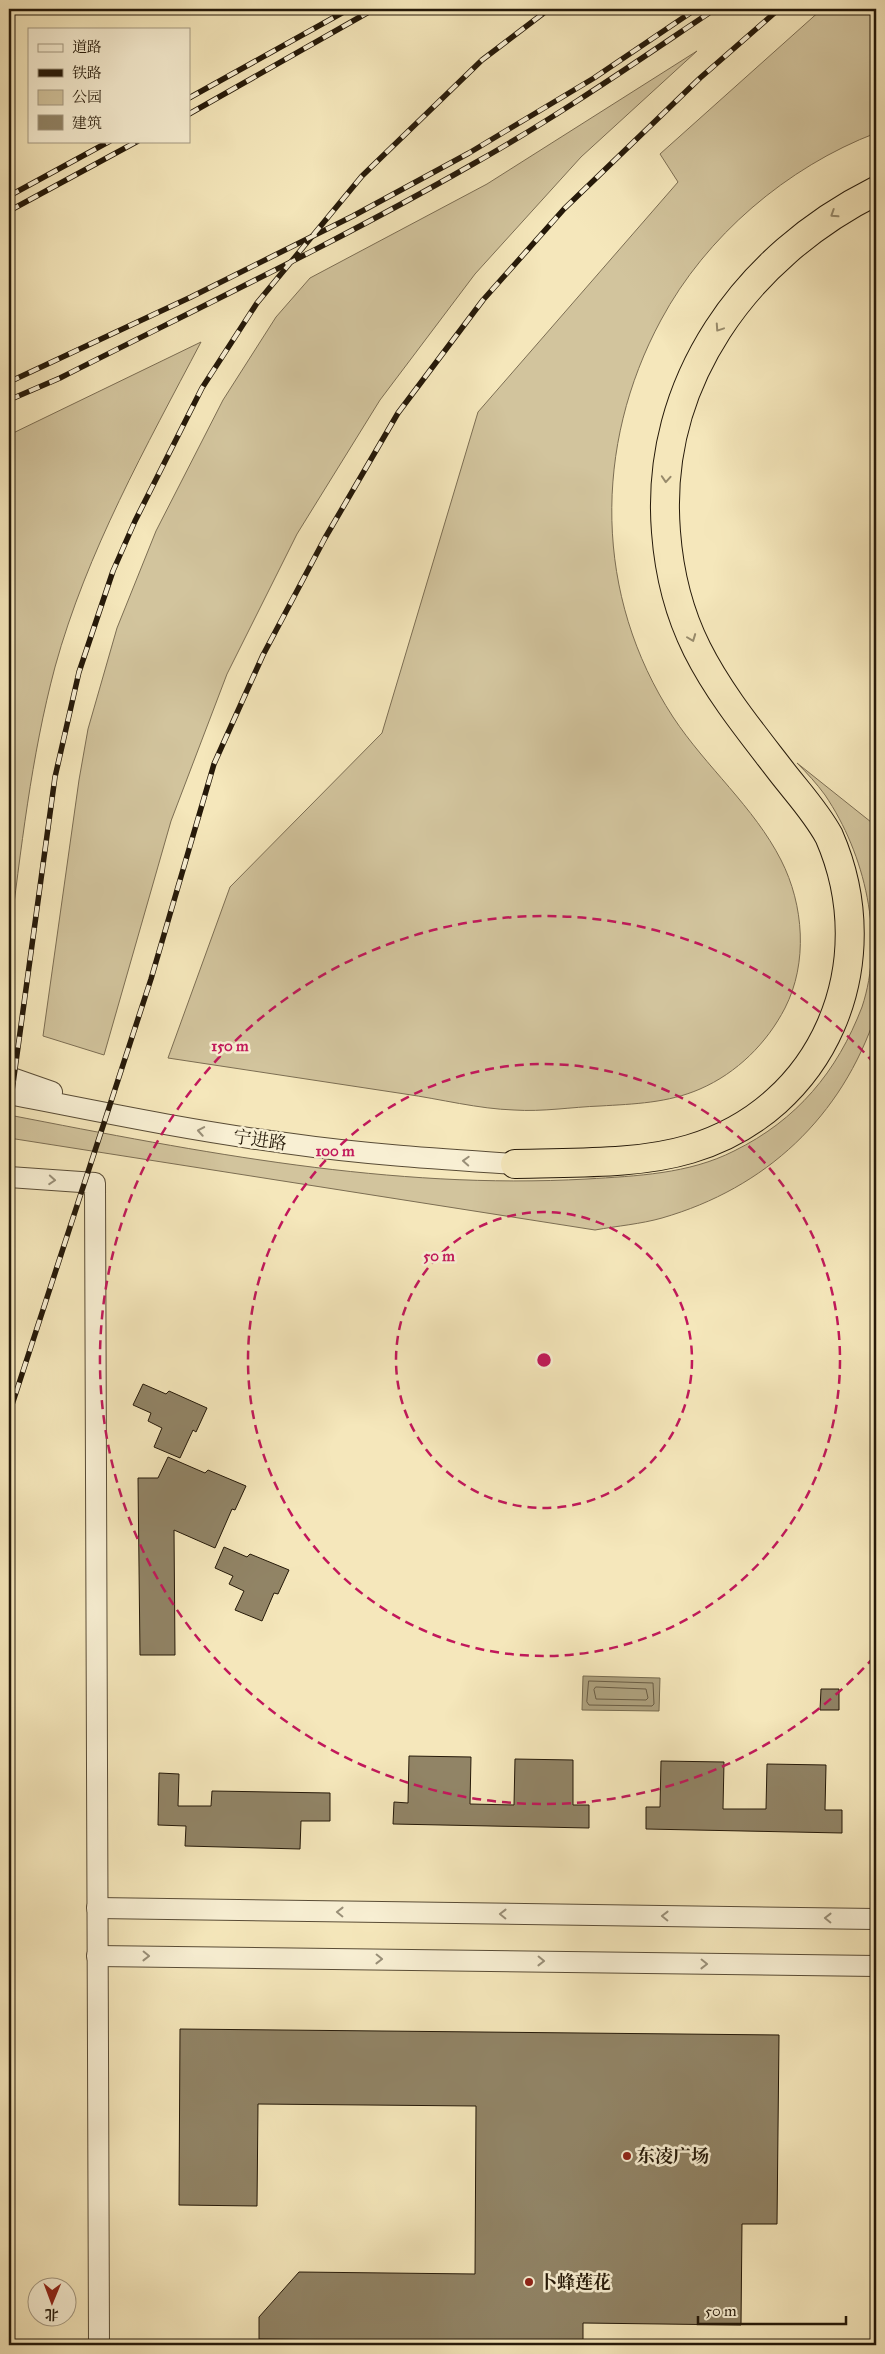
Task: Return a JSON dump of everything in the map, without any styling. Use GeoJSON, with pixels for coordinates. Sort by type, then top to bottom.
{"type":"FeatureCollection","features":[{"type":"Feature","properties":{"kind":"highway"},"geometry":{"type":"LineString","coordinates":[[515,1164],[595,1161],[648,1156],[687,1150],[725,1136],[759,1117],[790,1092],[815,1062],[835,1028],[849,990],[854,951],[852,912],[844,874],[830,837],[810,804],[784,774],[719,689],[696,647],[678,602],[668,556],[664,508],[668,461],[678,414],[694,370],[713,336],[735,304],[787,248],[850,204],[876,191]]}},
{"type":"Feature","properties":{"kind":"street"},"geometry":{"type":"LineString","coordinates":[[9,1077],[134,1119]]}},
{"type":"Feature","properties":{"kind":"street","name":"宁进路"},"geometry":{"type":"LineString","coordinates":[[9,1094],[134,1119],[324,1148],[515,1164]]}},
{"type":"Feature","properties":{"kind":"street"},"geometry":{"type":"LineString","coordinates":[[9,1177],[95,1183],[99,2345]]}},
{"type":"Feature","properties":{"kind":"street"},"geometry":{"type":"LineString","coordinates":[[97,1908],[876,1918]]}},
{"type":"Feature","properties":{"kind":"street"},"geometry":{"type":"LineString","coordinates":[[97,1956],[876,1966]]}},
{"type":"Feature","properties":{"kind":"green space"},"geometry":{"type":"Polygon","coordinates":[[[822,9],[876,9],[876,133],[843,147],[781,185],[725,233],[701,260],[661,320],[639,368],[623,418],[614,469],[612,520],[617,571],[628,622],[647,670],[673,717],[700,753],[744,805],[770,841],[789,877],[795,896],[800,934],[800,953],[792,991],[778,1021],[760,1045],[738,1066],[714,1082],[688,1094],[651,1102],[546,1110],[487,1108],[168,1058],[230,887],[382,733],[478,412],[678,182],[660,154],[822,9]]]}},
{"type":"Feature","properties":{"kind":"green space"},"geometry":{"type":"Polygon","coordinates":[[[697,51],[581,157],[475,274],[380,400],[297,534],[227,674],[171,821],[104,1055],[43,1036],[79,780],[88,729],[117,628],[156,531],[223,400],[276,317],[310,278],[487,184],[697,51]]]}},
{"type":"Feature","properties":{"kind":"green space"},"geometry":{"type":"Polygon","coordinates":[[[201,342],[119,500],[68,624],[55,667],[39,735],[9,943],[9,435],[201,342]]]}},
{"type":"Feature","properties":{"kind":"green space"},"geometry":{"type":"Polygon","coordinates":[[[797,763],[871,822],[876,837],[876,1014],[861,1051],[843,1085],[821,1116],[795,1143],[766,1167],[735,1188],[700,1205],[654,1220],[595,1230],[9,1138],[9,1115],[152,1142],[296,1165],[441,1179],[514,1181],[624,1177],[662,1172],[699,1165],[734,1151],[757,1139],[777,1125],[796,1109],[827,1073],[852,1031],[862,1007],[869,980],[872,953],[871,925],[867,897],[860,870],[851,843],[839,818],[822,791],[797,763]]]}},
{"type":"Feature","properties":{"kind":"water"},"geometry":{"type":"Polygon","coordinates":[[[583,1676],[660,1678],[659,1711],[582,1710],[583,1676]]]}},
{"type":"Feature","properties":{"kind":"building"},"geometry":{"type":"Polygon","coordinates":[[[143,1384],[166,1394],[169,1391],[207,1408],[196,1432],[193,1430],[180,1458],[154,1447],[162,1428],[148,1421],[151,1413],[133,1405],[143,1384]]]}},
{"type":"Feature","properties":{"kind":"building"},"geometry":{"type":"Polygon","coordinates":[[[168,1457],[205,1473],[208,1470],[246,1486],[235,1510],[232,1509],[215,1548],[174,1530],[175,1655],[140,1655],[138,1478],[158,1478],[168,1457]]]}},
{"type":"Feature","properties":{"kind":"building"},"geometry":{"type":"Polygon","coordinates":[[[224,1547],[247,1557],[250,1554],[289,1570],[278,1594],[274,1593],[262,1621],[235,1610],[244,1591],[229,1584],[233,1576],[215,1568],[224,1547]]]}},
{"type":"Feature","properties":{"kind":"building"},"geometry":{"type":"Polygon","coordinates":[[[821,1689],[839,1689],[839,1710],[820,1710],[821,1689]]]}},
{"type":"Feature","properties":{"kind":"building"},"geometry":{"type":"Polygon","coordinates":[[[409,1756],[471,1757],[470,1804],[514,1805],[515,1759],[573,1760],[573,1805],[589,1805],[589,1828],[393,1824],[394,1802],[408,1803],[409,1756]]]}},
{"type":"Feature","properties":{"kind":"building"},"geometry":{"type":"Polygon","coordinates":[[[661,1761],[724,1762],[723,1809],[766,1809],[767,1764],[826,1765],[825,1810],[842,1810],[842,1833],[646,1829],[646,1807],[660,1807],[661,1761]]]}},
{"type":"Feature","properties":{"kind":"building"},"geometry":{"type":"Polygon","coordinates":[[[159,1773],[179,1774],[178,1806],[211,1806],[212,1791],[330,1793],[330,1821],[301,1821],[300,1849],[185,1846],[186,1826],[158,1825],[159,1773]]]}},
{"type":"Feature","properties":{"kind":"building","name":"东凌广场"},"geometry":{"type":"Polygon","coordinates":[[[180,2029],[779,2035],[777,2224],[742,2224],[741,2325],[583,2323],[583,2343],[259,2339],[259,2317],[299,2272],[475,2274],[476,2106],[258,2104],[257,2206],[179,2205],[180,2029]]]}},
{"type":"Feature","properties":{"kind":"railway"},"geometry":{"type":"LineString","coordinates":[[190,97],[349,9]]}},
{"type":"Feature","properties":{"kind":"railway"},"geometry":{"type":"LineString","coordinates":[[190,113],[374,9]]}},
{"type":"Feature","properties":{"kind":"railway"},"geometry":{"type":"LineString","coordinates":[[9,1113],[55,777],[79,672],[113,571],[135,521],[202,388],[257,303],[362,176],[482,60],[549,9]]}},
{"type":"Feature","properties":{"kind":"railway"},"geometry":{"type":"LineString","coordinates":[[9,382],[191,297],[353,216],[469,153],[594,78],[696,9]]}},
{"type":"Feature","properties":{"kind":"railway"},"geometry":{"type":"LineString","coordinates":[[9,400],[60,378],[216,300],[422,192],[504,146],[566,108],[715,9]]}},
{"type":"Feature","properties":{"kind":"railway"},"geometry":{"type":"LineString","coordinates":[[9,1414],[151,979],[214,764],[263,655],[325,538],[398,413],[483,300],[564,209],[700,78],[779,9]]}},
{"type":"Feature","properties":{"kind":"railway"},"geometry":{"type":"LineString","coordinates":[[9,196],[108,142]]}},
{"type":"Feature","properties":{"kind":"railway"},"geometry":{"type":"LineString","coordinates":[[9,211],[136,142]]}},
{"type":"Feature","properties":{"kind":"place","name":"东凌广场"},"geometry":{"type":"Point","coordinates":[627,2156]}},
{"type":"Feature","properties":{"kind":"place","name":"卜蜂莲花"},"geometry":{"type":"Point","coordinates":[529,2282]}}]}
